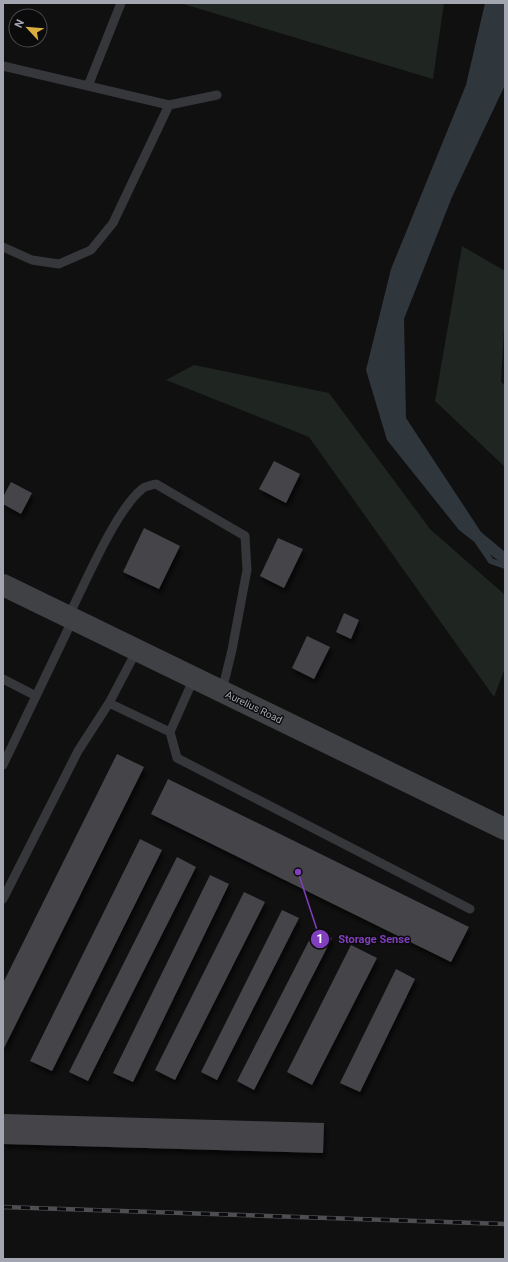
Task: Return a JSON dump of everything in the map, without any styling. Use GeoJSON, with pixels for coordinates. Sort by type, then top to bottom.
{"type":"FeatureCollection","features":[{"type":"Feature","properties":{"kind":"street","name":"Aurelius Road"},"geometry":{"type":"LineString","coordinates":[[3,585],[505,829]]}},
{"type":"Feature","properties":{"kind":"lane"},"geometry":{"type":"LineString","coordinates":[[88,86],[121,3]]}},
{"type":"Feature","properties":{"kind":"lane"},"geometry":{"type":"LineString","coordinates":[[3,66],[169,105],[217,95]]}},
{"type":"Feature","properties":{"kind":"lane"},"geometry":{"type":"LineString","coordinates":[[3,247],[32,260],[59,264],[91,250],[113,223],[169,105]]}},
{"type":"Feature","properties":{"kind":"lane"},"geometry":{"type":"LineString","coordinates":[[3,765],[36,696],[70,618],[113,529],[128,504],[143,488],[156,484],[245,536],[247,570],[232,650],[222,692]]}},
{"type":"Feature","properties":{"kind":"lane"},"geometry":{"type":"LineString","coordinates":[[3,899],[78,751],[109,703],[137,650]]}},
{"type":"Feature","properties":{"kind":"lane"},"geometry":{"type":"LineString","coordinates":[[194,678],[170,732],[177,758],[470,909]]}},
{"type":"Feature","properties":{"kind":"lane"},"geometry":{"type":"LineString","coordinates":[[3,680],[36,696]]}},
{"type":"Feature","properties":{"kind":"lane"},"geometry":{"type":"LineString","coordinates":[[109,703],[170,732]]}},
{"type":"Feature","properties":{"kind":"shaded area"},"geometry":{"type":"Polygon","coordinates":[[[180,3],[444,3],[433,79],[180,3]]]}},
{"type":"Feature","properties":{"kind":"shaded area"},"geometry":{"type":"Polygon","coordinates":[[[485,3],[505,3],[505,85],[452,197],[404,319],[406,418],[481,532],[505,552],[505,566],[459,530],[387,440],[366,370],[391,269],[466,85],[485,3]]]}},
{"type":"Feature","properties":{"kind":"shaded area"},"geometry":{"type":"Polygon","coordinates":[[[462,246],[505,271],[505,310],[501,382],[505,385],[505,467],[435,401],[462,246]]]}},
{"type":"Feature","properties":{"kind":"shaded area"},"geometry":{"type":"Polygon","coordinates":[[[194,365],[329,393],[430,529],[505,595],[505,668],[494,697],[309,437],[166,380],[194,365]]]}},
{"type":"Feature","properties":{"kind":"building"},"geometry":{"type":"Polygon","coordinates":[[[274,461],[300,474],[286,503],[259,489],[274,461]]]}},
{"type":"Feature","properties":{"kind":"building"},"geometry":{"type":"Polygon","coordinates":[[[11,482],[32,493],[21,514],[3,504],[3,497],[11,482]]]}},
{"type":"Feature","properties":{"kind":"building"},"geometry":{"type":"Polygon","coordinates":[[[144,528],[180,546],[159,589],[123,572],[144,528]]]}},
{"type":"Feature","properties":{"kind":"building"},"geometry":{"type":"Polygon","coordinates":[[[278,538],[303,549],[284,588],[260,576],[278,538]]]}},
{"type":"Feature","properties":{"kind":"building"},"geometry":{"type":"Polygon","coordinates":[[[344,613],[359,620],[351,639],[336,632],[344,613]]]}},
{"type":"Feature","properties":{"kind":"building"},"geometry":{"type":"Polygon","coordinates":[[[307,636],[330,647],[314,679],[292,668],[307,636]]]}},
{"type":"Feature","properties":{"kind":"building"},"geometry":{"type":"Polygon","coordinates":[[[117,754],[144,767],[3,1050],[3,983],[117,754]]]}},
{"type":"Feature","properties":{"kind":"building"},"geometry":{"type":"Polygon","coordinates":[[[168,779],[469,927],[451,962],[151,814],[168,779]]]}},
{"type":"Feature","properties":{"kind":"building"},"geometry":{"type":"Polygon","coordinates":[[[140,839],[162,850],[52,1071],[30,1061],[140,839]]]}},
{"type":"Feature","properties":{"kind":"building"},"geometry":{"type":"Polygon","coordinates":[[[177,857],[196,867],[88,1081],[69,1072],[177,857]]]}},
{"type":"Feature","properties":{"kind":"building"},"geometry":{"type":"Polygon","coordinates":[[[210,875],[229,884],[133,1082],[113,1073],[210,875]]]}},
{"type":"Feature","properties":{"kind":"building"},"geometry":{"type":"Polygon","coordinates":[[[244,892],[265,902],[175,1080],[155,1070],[244,892]]]}},
{"type":"Feature","properties":{"kind":"building"},"geometry":{"type":"Polygon","coordinates":[[[282,910],[299,918],[217,1080],[201,1072],[282,910]]]}},
{"type":"Feature","properties":{"kind":"building"},"geometry":{"type":"Polygon","coordinates":[[[315,929],[332,938],[254,1090],[237,1081],[315,929]]]}},
{"type":"Feature","properties":{"kind":"building"},"geometry":{"type":"Polygon","coordinates":[[[351,945],[377,958],[312,1085],[287,1072],[351,945]]]}},
{"type":"Feature","properties":{"kind":"building"},"geometry":{"type":"Polygon","coordinates":[[[396,969],[415,979],[360,1092],[340,1083],[396,969]]]}},
{"type":"Feature","properties":{"kind":"building"},"geometry":{"type":"Polygon","coordinates":[[[3,1114],[324,1123],[323,1153],[3,1144],[3,1114]]]}},
{"type":"Feature","properties":{"kind":"waterway"},"geometry":{"type":"LineString","coordinates":[[478,542],[491,561],[505,566]]}},
{"type":"Feature","properties":{"kind":"railway"},"geometry":{"type":"LineString","coordinates":[[3,1207],[505,1224]]}},
{"type":"Feature","properties":{"kind":"place","name":"Storage Sense"},"geometry":{"type":"Point","coordinates":[298,872]}}]}
